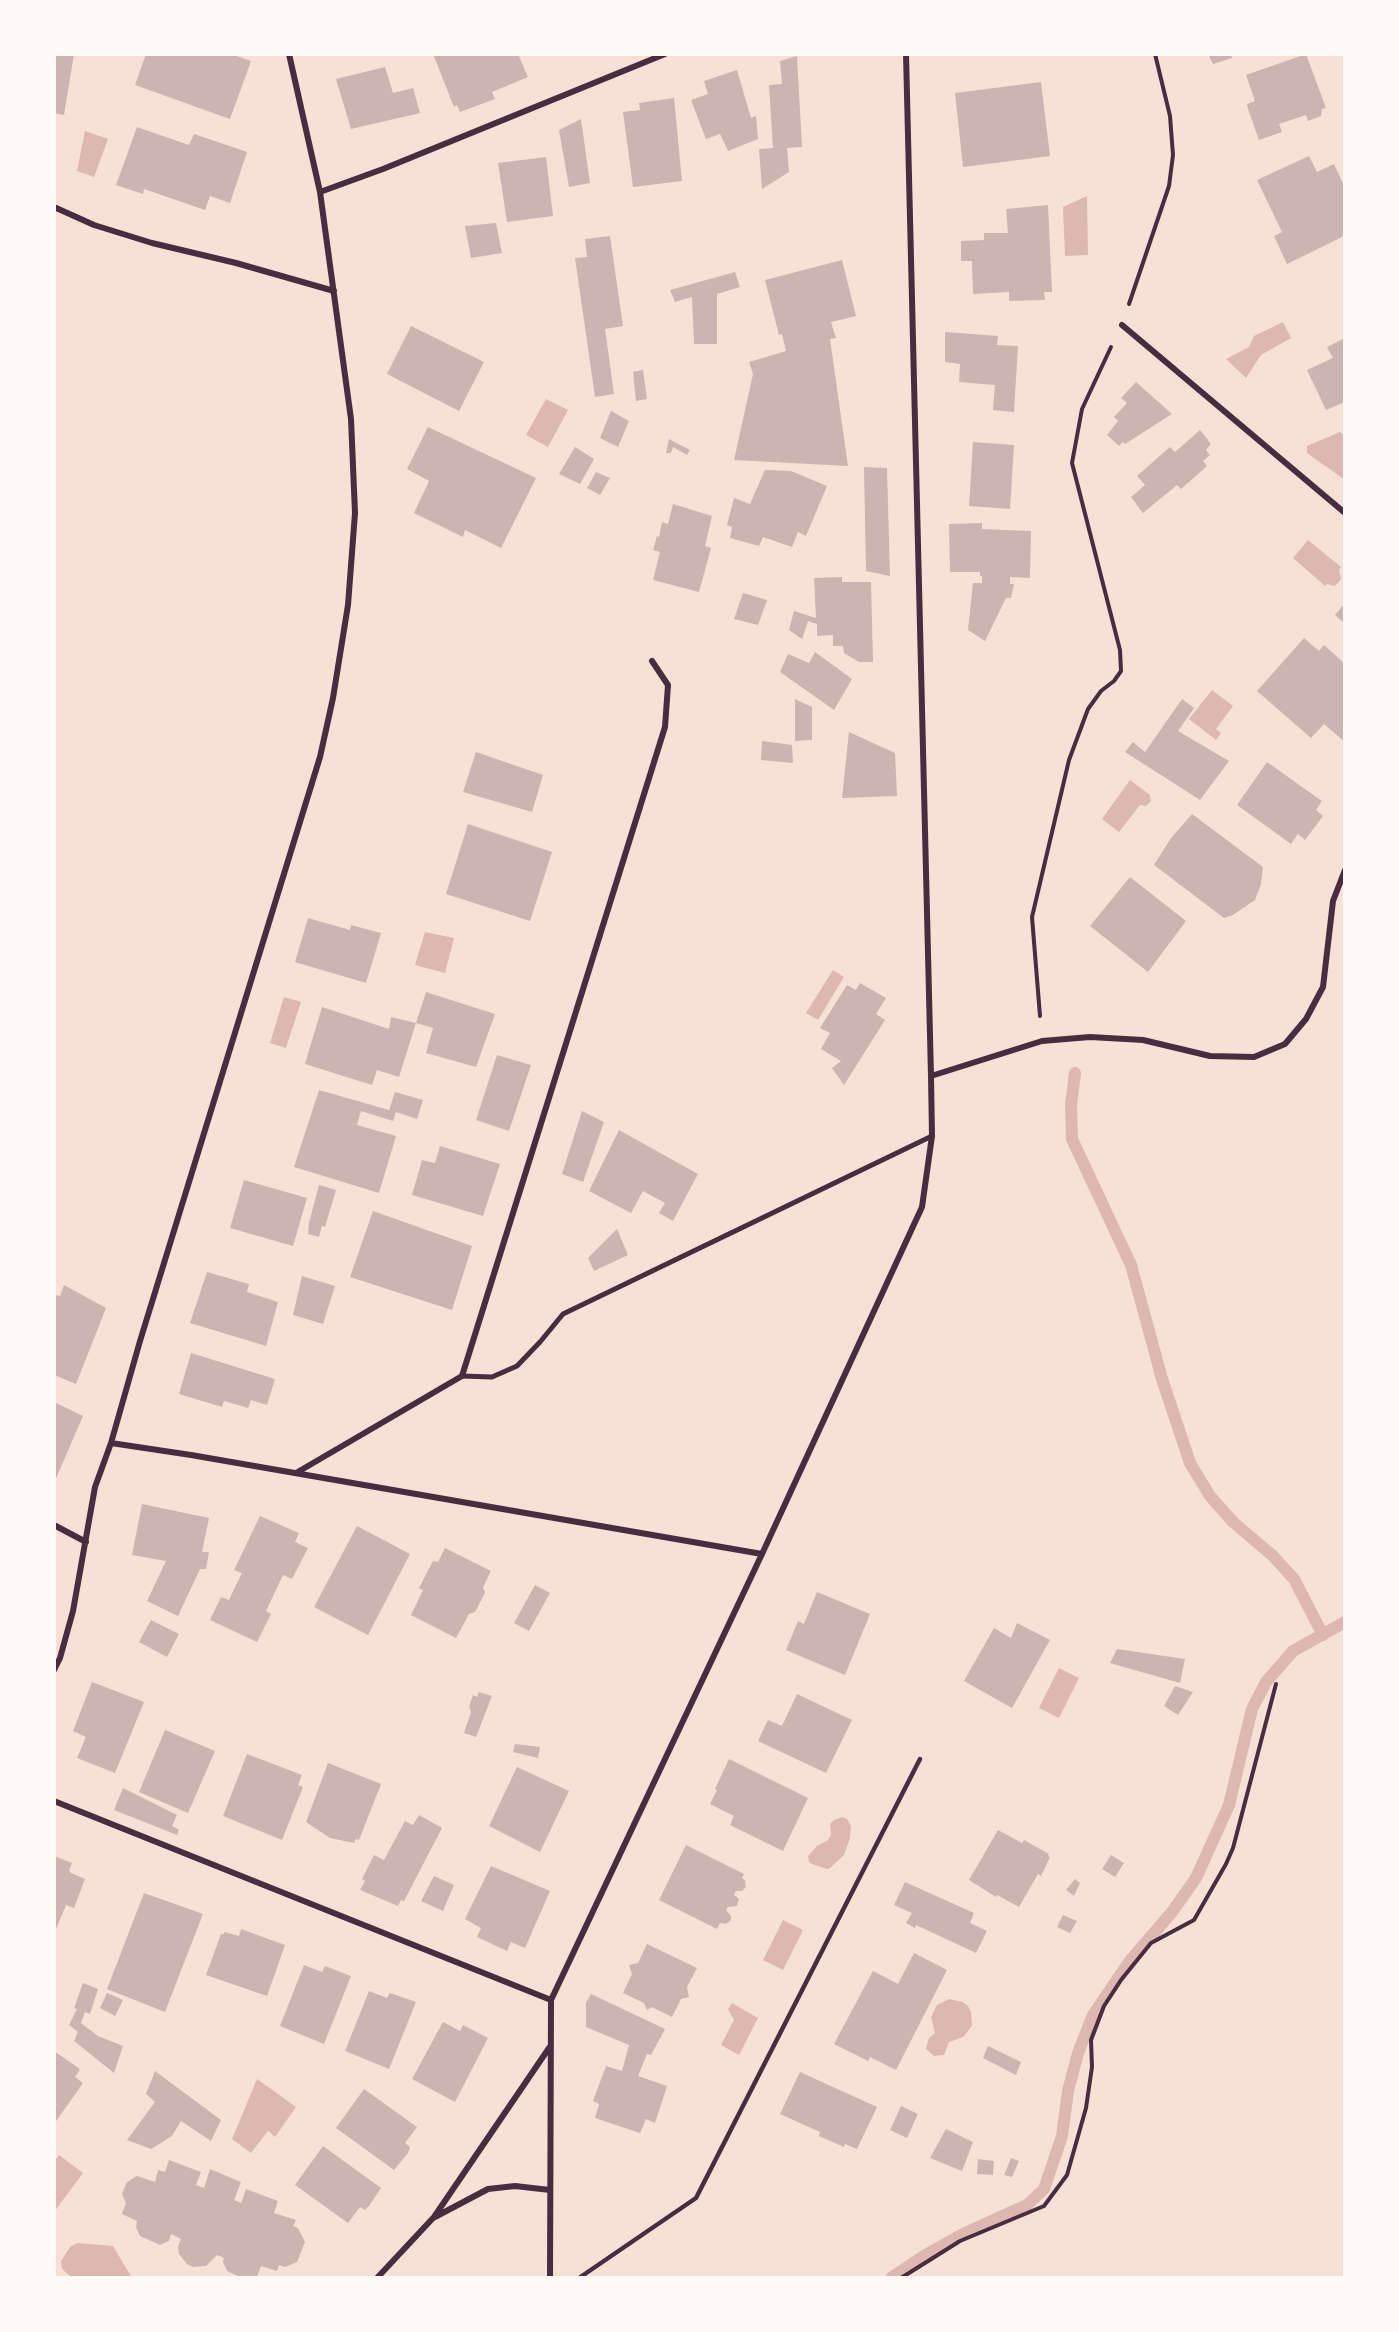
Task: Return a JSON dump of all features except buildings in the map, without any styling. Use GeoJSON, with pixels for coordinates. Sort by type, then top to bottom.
{"type":"FeatureCollection","features":[{"type":"Feature","properties":{"kind":"street"},"geometry":{"type":"LineString","coordinates":[[54,1670],[60,1658],[73,1611],[95,1487],[111,1443],[140,1341],[320,757],[333,698],[348,605],[355,513],[351,419],[320,192],[290,54]]}},
{"type":"Feature","properties":{"kind":"street"},"geometry":{"type":"LineString","coordinates":[[320,192],[383,169],[665,54]]}},
{"type":"Feature","properties":{"kind":"street"},"geometry":{"type":"LineString","coordinates":[[550,2278],[549,2047],[551,2000],[762,1554],[922,1207],[932,1136],[906,54]]}},
{"type":"Feature","properties":{"kind":"street"},"geometry":{"type":"LineString","coordinates":[[54,207],[94,225],[152,243],[236,263],[334,291]]}},
{"type":"Feature","properties":{"kind":"street"},"geometry":{"type":"LineString","coordinates":[[1122,325],[1345,513]]}},
{"type":"Feature","properties":{"kind":"street"},"geometry":{"type":"LineString","coordinates":[[462,1376],[665,727],[668,685],[652,661]]}},
{"type":"Feature","properties":{"kind":"street"},"geometry":{"type":"LineString","coordinates":[[931,1076],[1042,1041],[1090,1037],[1143,1040],[1210,1056],[1254,1057],[1285,1044],[1306,1019],[1323,987],[1333,900],[1345,870]]}},
{"type":"Feature","properties":{"kind":"street"},"geometry":{"type":"LineString","coordinates":[[296,1473],[462,1376],[492,1377],[517,1366],[562,1314],[932,1136]]}},
{"type":"Feature","properties":{"kind":"street"},"geometry":{"type":"LineString","coordinates":[[111,1443],[762,1554]]}},
{"type":"Feature","properties":{"kind":"street"},"geometry":{"type":"LineString","coordinates":[[54,1525],[86,1542]]}},
{"type":"Feature","properties":{"kind":"street"},"geometry":{"type":"LineString","coordinates":[[54,1801],[551,2000]]}},
{"type":"Feature","properties":{"kind":"street"},"geometry":{"type":"LineString","coordinates":[[377,2278],[434,2217],[549,2047]]}},
{"type":"Feature","properties":{"kind":"street"},"geometry":{"type":"LineString","coordinates":[[434,2217],[488,2188],[515,2186],[550,2190]]}},
{"type":"Feature","properties":{"kind":"lane"},"geometry":{"type":"LineString","coordinates":[[579,2278],[696,2198],[920,1759]]}},
{"type":"Feature","properties":{"kind":"path"},"geometry":{"type":"LineString","coordinates":[[1042,1041],[1032,917],[1069,760],[1088,709],[1101,691],[1114,681],[1121,671],[1120,650],[1072,463],[1082,410],[1122,325],[1169,186],[1173,155],[1170,116],[1155,54]]}},
{"type":"Feature","properties":{"kind":"path"},"geometry":{"type":"LineString","coordinates":[[901,2278],[960,2241],[1044,2206],[1066,2175],[1086,2108],[1092,2067],[1091,2040],[1104,2006],[1121,1980],[1151,1943],[1194,1920],[1226,1864],[1233,1848],[1276,1684]]}},
{"type":"Feature","properties":{"kind":"shaded area"},"geometry":{"type":"Polygon","coordinates":[[[85,131],[108,139],[94,177],[77,171],[85,131]]]}},
{"type":"Feature","properties":{"kind":"shaded area"},"geometry":{"type":"Polygon","coordinates":[[[1087,196],[1088,255],[1065,256],[1063,207],[1087,196]]]}},
{"type":"Feature","properties":{"kind":"shaded area"},"geometry":{"type":"Polygon","coordinates":[[[1283,322],[1291,338],[1261,355],[1246,378],[1226,359],[1249,347],[1254,336],[1283,322]]]}},
{"type":"Feature","properties":{"kind":"shaded area"},"geometry":{"type":"Polygon","coordinates":[[[546,399],[568,410],[548,447],[526,435],[546,399]]]}},
{"type":"Feature","properties":{"kind":"shaded area"},"geometry":{"type":"Polygon","coordinates":[[[1340,432],[1345,436],[1345,480],[1307,453],[1307,446],[1340,432]]]}},
{"type":"Feature","properties":{"kind":"shaded area"},"geometry":{"type":"Polygon","coordinates":[[[1308,540],[1341,567],[1339,570],[1341,579],[1334,586],[1327,584],[1325,586],[1293,558],[1308,540]]]}},
{"type":"Feature","properties":{"kind":"shaded area"},"geometry":{"type":"Polygon","coordinates":[[[1212,690],[1233,706],[1216,729],[1221,733],[1216,740],[1189,719],[1212,690]]]}},
{"type":"Feature","properties":{"kind":"shaded area"},"geometry":{"type":"Polygon","coordinates":[[[1130,780],[1150,795],[1151,801],[1146,806],[1140,805],[1119,832],[1102,819],[1130,780]]]}},
{"type":"Feature","properties":{"kind":"shaded area"},"geometry":{"type":"Polygon","coordinates":[[[425,932],[454,938],[445,973],[415,965],[425,932]]]}},
{"type":"Feature","properties":{"kind":"shaded area"},"geometry":{"type":"Polygon","coordinates":[[[833,970],[844,977],[818,1020],[806,1013],[833,970]]]}},
{"type":"Feature","properties":{"kind":"shaded area"},"geometry":{"type":"Polygon","coordinates":[[[284,997],[301,1002],[286,1048],[270,1043],[284,997]]]}},
{"type":"Feature","properties":{"kind":"shaded area"},"geometry":{"type":"Polygon","coordinates":[[[1059,1668],[1079,1678],[1059,1718],[1039,1708],[1059,1668]]]}},
{"type":"Feature","properties":{"kind":"shaded area"},"geometry":{"type":"Polygon","coordinates":[[[842,1817],[847,1819],[851,1826],[850,1838],[844,1855],[827,1869],[809,1862],[808,1856],[831,1835],[830,1824],[842,1817]]]}},
{"type":"Feature","properties":{"kind":"shaded area"},"geometry":{"type":"Polygon","coordinates":[[[783,1920],[803,1930],[783,1970],[763,1960],[783,1920]]]}},
{"type":"Feature","properties":{"kind":"shaded area"},"geometry":{"type":"Polygon","coordinates":[[[949,1999],[963,2002],[968,2006],[972,2026],[963,2037],[949,2042],[944,2055],[934,2056],[926,2049],[929,2038],[935,2033],[931,2017],[937,2005],[949,1999]]]}},
{"type":"Feature","properties":{"kind":"shaded area"},"geometry":{"type":"Polygon","coordinates":[[[732,2003],[758,2018],[739,2055],[721,2045],[734,2020],[728,2009],[732,2003]]]}},
{"type":"Feature","properties":{"kind":"shaded area"},"geometry":{"type":"Polygon","coordinates":[[[257,2079],[296,2107],[275,2137],[268,2131],[251,2153],[232,2139],[257,2079]]]}},
{"type":"Feature","properties":{"kind":"shaded area"},"geometry":{"type":"Polygon","coordinates":[[[59,2155],[83,2173],[54,2212],[54,2162],[59,2155]]]}},
{"type":"Feature","properties":{"kind":"shaded area"},"geometry":{"type":"Polygon","coordinates":[[[77,2243],[113,2246],[132,2278],[72,2278],[62,2269],[61,2261],[70,2247],[77,2243]]]}},
{"type":"Feature","properties":{"kind":"waterway"},"geometry":{"type":"LineString","coordinates":[[1075,1073],[1071,1105],[1072,1139],[1131,1265],[1162,1379],[1190,1463],[1210,1496],[1233,1522],[1273,1556],[1294,1579],[1323,1635]]}},
{"type":"Feature","properties":{"kind":"waterway"},"geometry":{"type":"LineString","coordinates":[[891,2278],[963,2234],[1027,2205],[1044,2189],[1062,2136],[1068,2091],[1078,2053],[1093,2015],[1129,1962],[1172,1912],[1196,1878],[1229,1805],[1252,1709],[1266,1682],[1293,1651],[1345,1622]]}}]}
